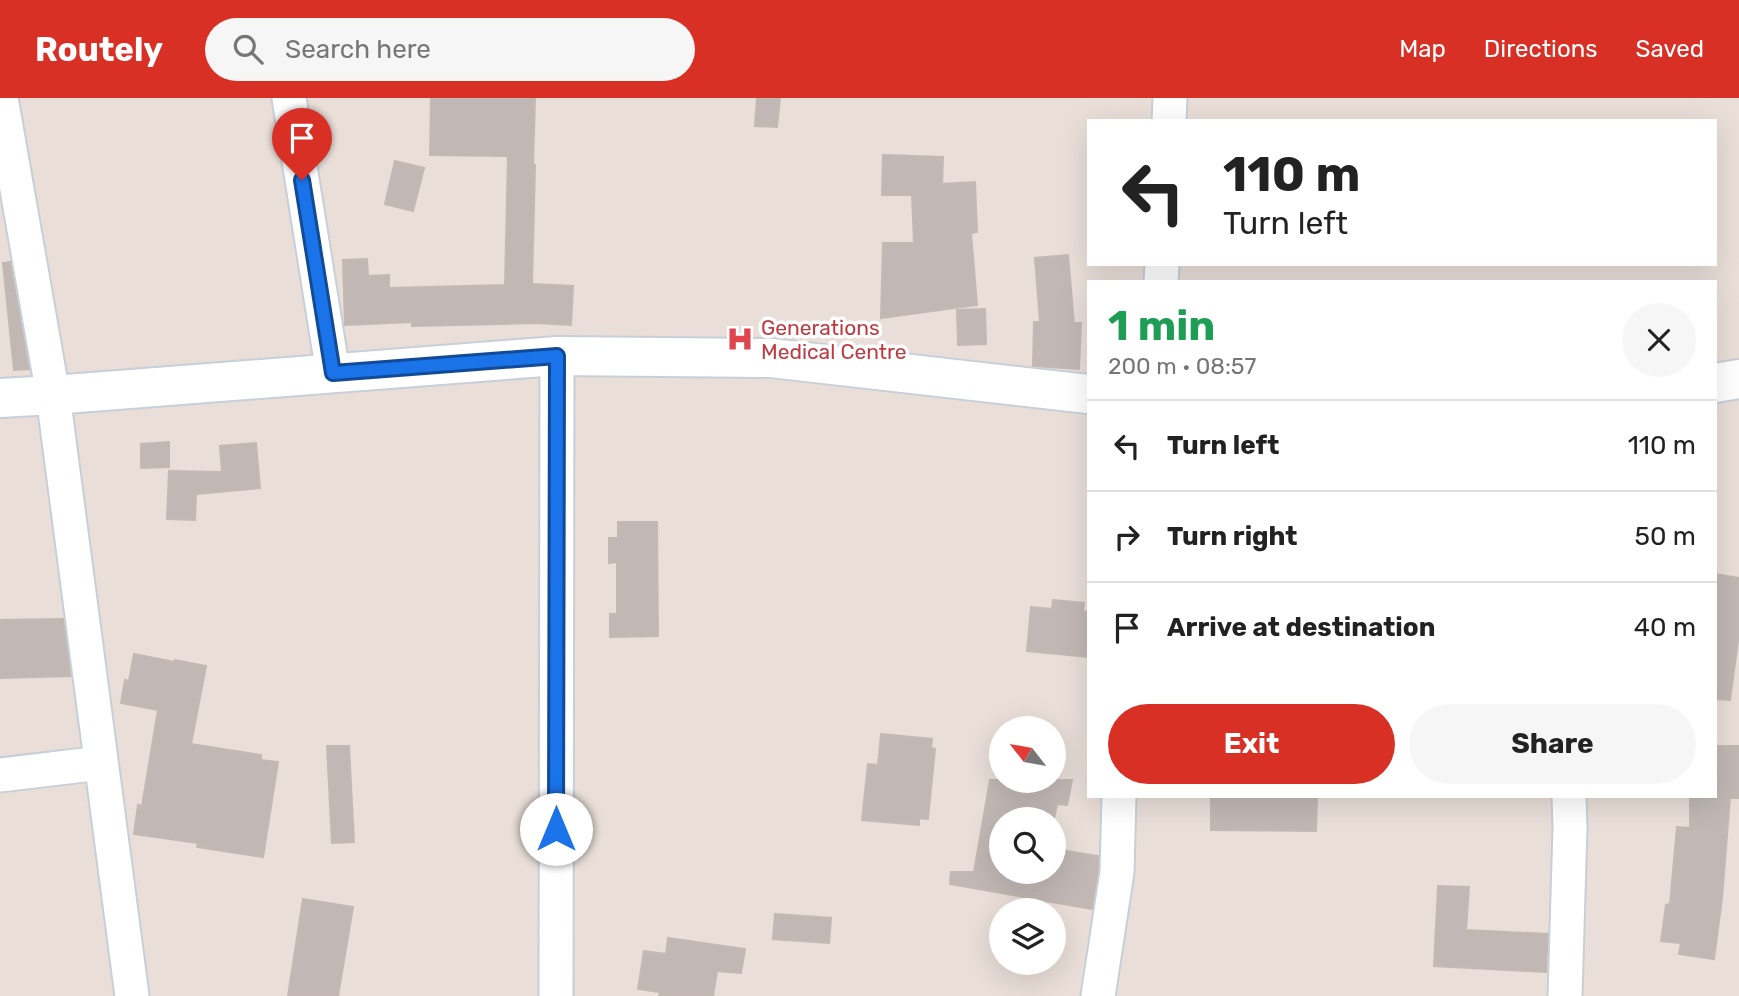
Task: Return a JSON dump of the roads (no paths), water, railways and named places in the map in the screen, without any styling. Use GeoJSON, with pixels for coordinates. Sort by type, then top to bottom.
{"type":"FeatureCollection","features":[{"type":"Feature","properties":{"kind":"street"},"geometry":{"type":"LineString","coordinates":[[1,98],[53,395],[132,996]]}},
{"type":"Feature","properties":{"kind":"street"},"geometry":{"type":"LineString","coordinates":[[289,98],[333,373]]}},
{"type":"Feature","properties":{"kind":"street"},"geometry":{"type":"LineString","coordinates":[[1169,119],[1170,98]]}},
{"type":"Feature","properties":{"kind":"street"},"geometry":{"type":"LineString","coordinates":[[0,398],[557,356],[771,358],[1087,394]]}},
{"type":"Feature","properties":{"kind":"street"},"geometry":{"type":"LineString","coordinates":[[555,996],[557,356]]}},
{"type":"Feature","properties":{"kind":"street"},"geometry":{"type":"LineString","coordinates":[[1717,383],[1739,379]]}},
{"type":"Feature","properties":{"kind":"street"},"geometry":{"type":"LineString","coordinates":[[0,775],[100,763]]}},
{"type":"Feature","properties":{"kind":"street"},"geometry":{"type":"LineString","coordinates":[[1098,996],[1117,872],[1119,798]]}},
{"type":"Feature","properties":{"kind":"street"},"geometry":{"type":"LineString","coordinates":[[1565,996],[1569,798]]}},
{"type":"Feature","properties":{"kind":"place","name":"Generations Medical Centre"},"geometry":{"type":"Point","coordinates":[740,339]}}]}
